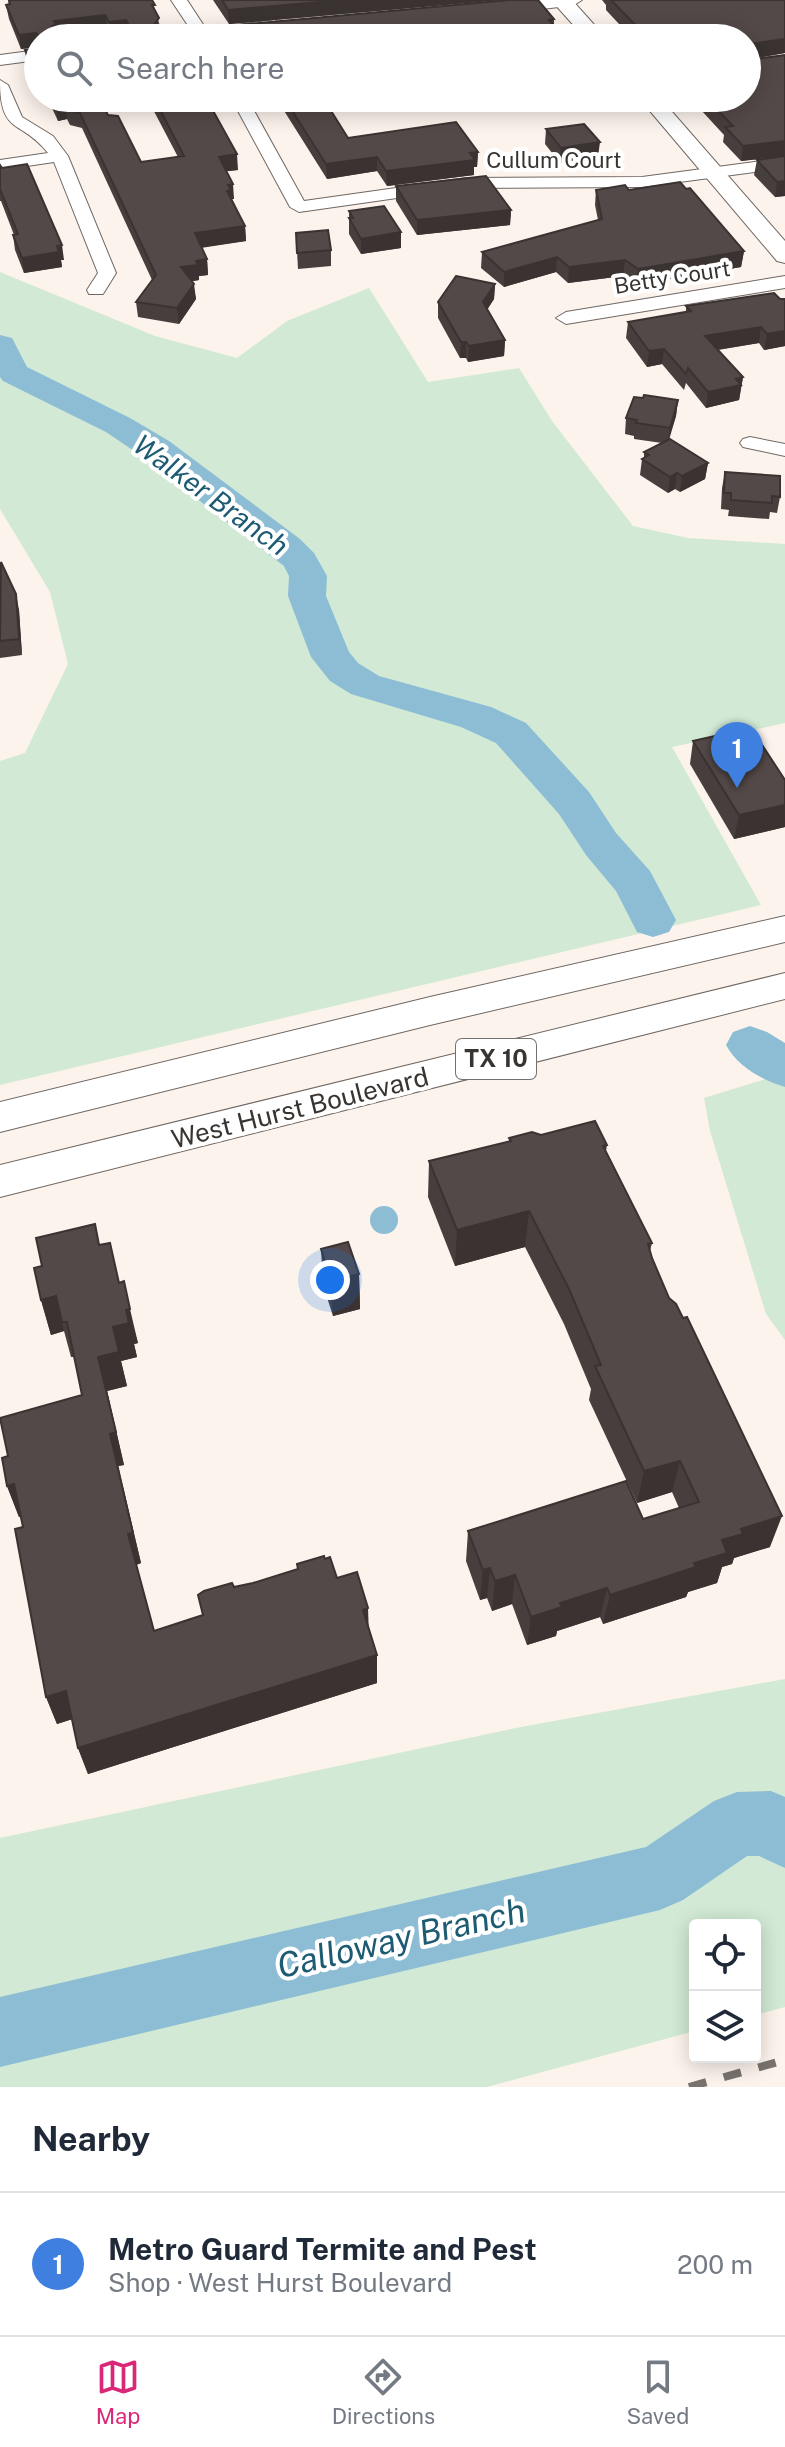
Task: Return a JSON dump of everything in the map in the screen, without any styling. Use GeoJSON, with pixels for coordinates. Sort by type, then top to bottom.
{"type":"FeatureCollection","features":[{"type":"Feature","properties":{"kind":"main road"},"geometry":{"type":"LineString","coordinates":[[566,1],[585,24]]}},
{"type":"Feature","properties":{"kind":"main road"},"geometry":{"type":"LineString","coordinates":[[661,112],[785,256]]}},
{"type":"Feature","properties":{"kind":"main road","name":"TX 10"},"geometry":{"type":"LineString","coordinates":[[0,1117],[430,1011],[785,929]]}},
{"type":"Feature","properties":{"kind":"main road","name":"West Hurst Boulevard"},"geometry":{"type":"LineString","coordinates":[[0,1181],[785,986]]}},
{"type":"Feature","properties":{"kind":"street"},"geometry":{"type":"LineString","coordinates":[[179,0],[194,24]]}},
{"type":"Feature","properties":{"kind":"street"},"geometry":{"type":"LineString","coordinates":[[482,11],[566,1]]}},
{"type":"Feature","properties":{"kind":"street"},"geometry":{"type":"LineString","coordinates":[[0,60],[24,57]]}},
{"type":"Feature","properties":{"kind":"street"},"geometry":{"type":"LineString","coordinates":[[0,85],[15,120],[47,140],[60,156],[107,273],[96,290]]}},
{"type":"Feature","properties":{"kind":"street","name":"Cullum Court"},"geometry":{"type":"LineString","coordinates":[[247,112],[299,207],[467,183],[517,180],[620,183],[785,163]]}},
{"type":"Feature","properties":{"kind":"street"},"geometry":{"type":"LineString","coordinates":[[0,165],[60,156]]}},
{"type":"Feature","properties":{"kind":"street","name":"Betty Court"},"geometry":{"type":"LineString","coordinates":[[566,318],[785,282]]}},
{"type":"Feature","properties":{"kind":"street"},"geometry":{"type":"LineString","coordinates":[[750,443],[785,450]]}},
{"type":"Feature","properties":{"kind":"green space"},"geometry":{"type":"Polygon","coordinates":[[[0,272],[155,336],[237,358],[287,321],[369,288],[428,382],[519,368],[552,421],[633,526],[688,538],[785,544],[785,723],[672,747],[761,905],[0,1085],[0,761],[25,753],[68,664],[50,592],[0,509],[0,272]]]}},
{"type":"Feature","properties":{"kind":"green space"},"geometry":{"type":"Polygon","coordinates":[[[785,1073],[785,1340],[766,1314],[710,1131],[704,1098],[785,1073]]]}},
{"type":"Feature","properties":{"kind":"green space"},"geometry":{"type":"Polygon","coordinates":[[[785,1679],[785,2007],[761,2013],[761,1919],[689,1919],[689,2033],[487,2087],[0,2087],[0,1838],[521,1727],[785,1679]]]}},
{"type":"Feature","properties":{"kind":"water"},"geometry":{"type":"Polygon","coordinates":[[[384,1206],[394,1210],[398,1220],[394,1230],[384,1234],[374,1230],[370,1220],[374,1210],[384,1206]]]}},
{"type":"Feature","properties":{"kind":"building"},"geometry":{"type":"Polygon","coordinates":[[[9,0],[152,0],[159,18],[154,24],[128,24],[126,20],[109,22],[105,15],[54,21],[56,24],[24,24],[24,34],[19,35],[6,5],[10,4],[9,0]]]}},
{"type":"Feature","properties":{"kind":"building"},"geometry":{"type":"Polygon","coordinates":[[[222,0],[342,0],[228,10],[222,0]]]}},
{"type":"Feature","properties":{"kind":"building"},"geometry":{"type":"Polygon","coordinates":[[[509,0],[538,0],[554,19],[549,20],[553,24],[248,24],[509,0]]]}},
{"type":"Feature","properties":{"kind":"building"},"geometry":{"type":"Polygon","coordinates":[[[611,0],[785,0],[785,39],[761,42],[761,24],[634,24],[611,0]]]}},
{"type":"Feature","properties":{"kind":"building"},"geometry":{"type":"Polygon","coordinates":[[[785,55],[785,141],[743,146],[725,127],[733,126],[720,112],[761,112],[761,58],[785,55]]]}},
{"type":"Feature","properties":{"kind":"building"},"geometry":{"type":"Polygon","coordinates":[[[76,112],[106,112],[118,116],[141,162],[184,156],[161,112],[214,112],[237,154],[219,157],[233,184],[228,185],[231,190],[227,191],[245,226],[195,233],[207,259],[196,261],[198,265],[181,267],[194,284],[177,308],[136,302],[156,275],[80,113],[76,112]]]}},
{"type":"Feature","properties":{"kind":"building"},"geometry":{"type":"Polygon","coordinates":[[[293,112],[332,112],[348,138],[456,122],[478,152],[470,153],[475,160],[386,171],[377,157],[326,164],[293,112]]]}},
{"type":"Feature","properties":{"kind":"building"},"geometry":{"type":"Polygon","coordinates":[[[584,124],[600,142],[561,148],[546,129],[584,124]]]}},
{"type":"Feature","properties":{"kind":"building"},"geometry":{"type":"Polygon","coordinates":[[[785,156],[785,181],[777,182],[757,160],[785,156]]]}},
{"type":"Feature","properties":{"kind":"building"},"geometry":{"type":"Polygon","coordinates":[[[27,164],[62,245],[57,246],[59,252],[22,258],[13,235],[18,234],[0,189],[0,165],[2,168],[27,164]]]}},
{"type":"Feature","properties":{"kind":"building"},"geometry":{"type":"Polygon","coordinates":[[[486,176],[511,210],[417,220],[396,186],[486,176]]]}},
{"type":"Feature","properties":{"kind":"building"},"geometry":{"type":"Polygon","coordinates":[[[680,182],[686,189],[690,188],[744,251],[638,269],[625,260],[569,267],[557,257],[504,272],[482,252],[602,219],[596,190],[625,185],[629,190],[680,182]]]}},
{"type":"Feature","properties":{"kind":"building"},"geometry":{"type":"Polygon","coordinates":[[[384,206],[401,232],[361,239],[349,218],[353,218],[349,211],[384,206]]]}},
{"type":"Feature","properties":{"kind":"building"},"geometry":{"type":"Polygon","coordinates":[[[328,230],[331,250],[297,253],[296,233],[328,230]]]}},
{"type":"Feature","properties":{"kind":"building"},"geometry":{"type":"Polygon","coordinates":[[[456,276],[495,284],[483,302],[505,340],[469,346],[461,342],[438,302],[456,276]]]}},
{"type":"Feature","properties":{"kind":"building"},"geometry":{"type":"Polygon","coordinates":[[[774,293],[785,299],[785,331],[767,334],[761,327],[705,336],[743,377],[736,379],[741,385],[708,392],[688,368],[686,374],[664,349],[649,351],[628,322],[691,311],[686,306],[774,293]]]}},
{"type":"Feature","properties":{"kind":"building"},"geometry":{"type":"Polygon","coordinates":[[[644,395],[678,400],[670,428],[636,423],[637,420],[626,418],[634,397],[643,398],[644,395]]]}},
{"type":"Feature","properties":{"kind":"building"},"geometry":{"type":"Polygon","coordinates":[[[670,439],[708,463],[682,476],[677,473],[670,477],[642,459],[649,455],[644,452],[670,439]]]}},
{"type":"Feature","properties":{"kind":"building"},"geometry":{"type":"Polygon","coordinates":[[[725,472],[780,476],[780,497],[772,496],[772,503],[731,500],[731,493],[724,493],[725,472]]]}},
{"type":"Feature","properties":{"kind":"building"},"geometry":{"type":"Polygon","coordinates":[[[1,562],[16,594],[19,639],[0,641],[1,562]]]}},
{"type":"Feature","properties":{"kind":"building"},"geometry":{"type":"Polygon","coordinates":[[[751,728],[785,780],[785,805],[739,815],[693,741],[751,728]]]}},
{"type":"Feature","properties":{"kind":"building"},"geometry":{"type":"Polygon","coordinates":[[[595,1121],[607,1145],[603,1146],[652,1243],[648,1244],[652,1258],[669,1298],[683,1318],[687,1317],[782,1516],[741,1529],[743,1534],[722,1540],[727,1553],[694,1563],[696,1567],[610,1595],[607,1588],[560,1603],[562,1607],[531,1617],[515,1575],[495,1581],[490,1568],[483,1570],[468,1531],[626,1481],[643,1519],[699,1502],[680,1461],[644,1471],[595,1366],[601,1365],[569,1289],[529,1211],[457,1230],[429,1161],[511,1141],[509,1138],[532,1132],[541,1135],[595,1121]]]}},
{"type":"Feature","properties":{"kind":"building"},"geometry":{"type":"Polygon","coordinates":[[[95,1224],[99,1245],[110,1243],[119,1283],[124,1281],[130,1309],[126,1310],[129,1323],[113,1327],[119,1352],[98,1357],[116,1432],[110,1434],[133,1533],[128,1534],[154,1631],[203,1615],[198,1595],[204,1591],[232,1583],[234,1587],[253,1583],[298,1569],[297,1564],[324,1556],[325,1559],[330,1557],[337,1578],[357,1572],[368,1608],[363,1610],[377,1655],[78,1748],[66,1691],[46,1697],[15,1529],[23,1527],[14,1484],[7,1486],[2,1458],[8,1456],[0,1418],[82,1395],[67,1322],[62,1322],[56,1296],[41,1300],[34,1268],[42,1266],[36,1238],[95,1224]]]}},
{"type":"Feature","properties":{"kind":"building"},"geometry":{"type":"Polygon","coordinates":[[[348,1242],[359,1274],[331,1281],[321,1249],[348,1242]]]}},
{"type":"Feature","properties":{"kind":"waterway","name":"Walker Branch"},"geometry":{"type":"LineString","coordinates":[[0,345],[4,359],[15,374],[118,425],[156,449],[287,547],[301,561],[308,576],[307,596],[331,657],[344,672],[365,685],[476,717],[511,733],[574,803],[601,844],[634,882],[653,920]]}},
{"type":"Feature","properties":{"kind":"waterway","name":"Walker Branch"},"geometry":{"type":"LineString","coordinates":[[750,1045],[785,1068]]}},
{"type":"Feature","properties":{"kind":"waterway","name":"Calloway Branch"},"geometry":{"type":"LineString","coordinates":[[0,2032],[660,1877],[737,1824],[771,1823],[785,1836]]}},
{"type":"Feature","properties":{"kind":"railway"},"geometry":{"type":"LineString","coordinates":[[689,2087],[785,2060]]}},
{"type":"Feature","properties":{"kind":"place","name":"Metro Guard Termite and Pest"},"geometry":{"type":"Point","coordinates":[737,788]}}]}
